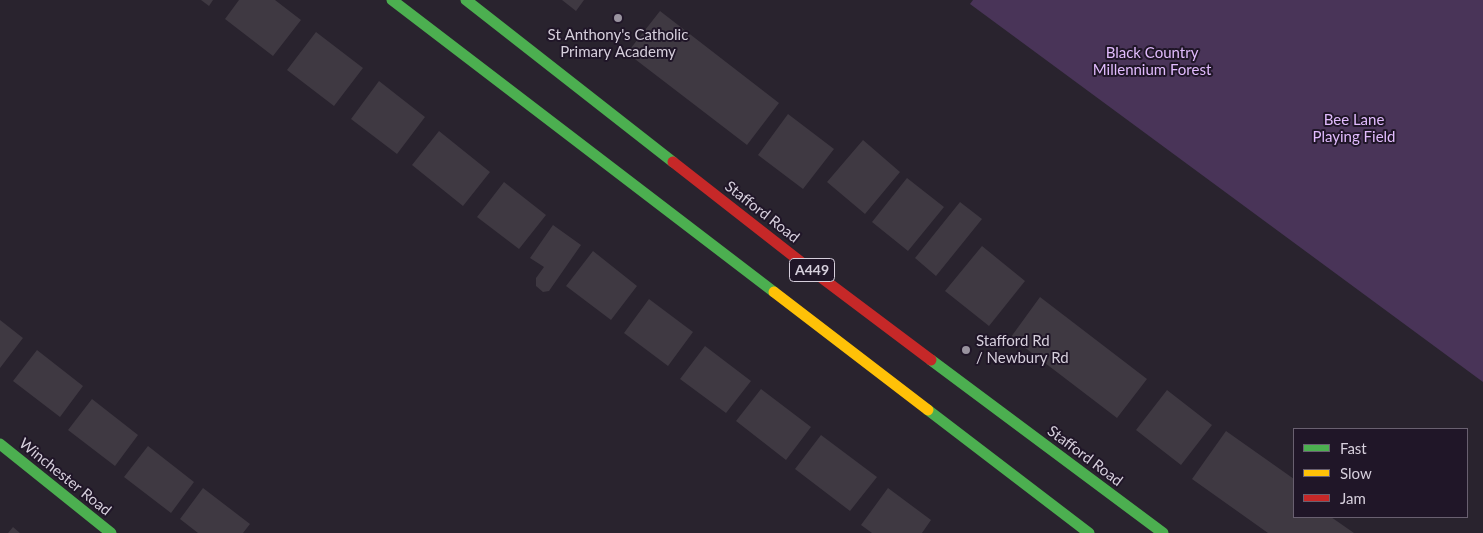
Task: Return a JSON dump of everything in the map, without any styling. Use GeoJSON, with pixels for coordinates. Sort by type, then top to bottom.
{"type":"FeatureCollection","features":[{"type":"Feature","properties":{"kind":"main road","name":"A449"},"geometry":{"type":"LineString","coordinates":[[392,0],[1089,533]]}},
{"type":"Feature","properties":{"kind":"main road","name":"Stafford Road"},"geometry":{"type":"LineString","coordinates":[[466,0],[806,266],[1163,533]]}},
{"type":"Feature","properties":{"kind":"main road","name":"Winchester Road"},"geometry":{"type":"LineString","coordinates":[[0,444],[111,533]]}},
{"type":"Feature","properties":{"kind":"green space","name":"Bee Lane Playing Field"},"geometry":{"type":"Polygon","coordinates":[[[973,0],[1483,0],[1483,382],[970,4],[973,0]]]}},
{"type":"Feature","properties":{"kind":"building"},"geometry":{"type":"Polygon","coordinates":[[[201,0],[213,0],[209,6],[201,0]]]}},
{"type":"Feature","properties":{"kind":"building"},"geometry":{"type":"Polygon","coordinates":[[[239,0],[275,0],[301,20],[273,56],[225,19],[239,0]]]}},
{"type":"Feature","properties":{"kind":"building"},"geometry":{"type":"Polygon","coordinates":[[[562,0],[584,0],[576,11],[562,0]]]}},
{"type":"Feature","properties":{"kind":"building"},"geometry":{"type":"Polygon","coordinates":[[[660,11],[779,103],[747,145],[627,53],[660,11]]]}},
{"type":"Feature","properties":{"kind":"building"},"geometry":{"type":"Polygon","coordinates":[[[316,32],[363,68],[334,106],[287,70],[316,32]]]}},
{"type":"Feature","properties":{"kind":"building"},"geometry":{"type":"Polygon","coordinates":[[[379,81],[425,117],[397,154],[351,119],[379,81]]]}},
{"type":"Feature","properties":{"kind":"building"},"geometry":{"type":"Polygon","coordinates":[[[788,114],[834,149],[803,189],[758,155],[788,114]]]}},
{"type":"Feature","properties":{"kind":"building"},"geometry":{"type":"Polygon","coordinates":[[[439,131],[490,172],[463,206],[412,165],[439,131]]]}},
{"type":"Feature","properties":{"kind":"building"},"geometry":{"type":"Polygon","coordinates":[[[863,140],[900,172],[865,214],[827,182],[863,140]]]}},
{"type":"Feature","properties":{"kind":"building"},"geometry":{"type":"Polygon","coordinates":[[[907,178],[944,207],[908,251],[872,222],[907,178]]]}},
{"type":"Feature","properties":{"kind":"building"},"geometry":{"type":"Polygon","coordinates":[[[504,182],[546,215],[519,249],[477,217],[504,182]]]}},
{"type":"Feature","properties":{"kind":"building"},"geometry":{"type":"Polygon","coordinates":[[[960,202],[982,219],[936,276],[915,258],[960,202]]]}},
{"type":"Feature","properties":{"kind":"building"},"geometry":{"type":"Polygon","coordinates":[[[553,225],[581,245],[549,291],[543,292],[536,286],[536,278],[544,267],[530,258],[553,225]]]}},
{"type":"Feature","properties":{"kind":"building"},"geometry":{"type":"Polygon","coordinates":[[[982,246],[1025,281],[989,326],[945,291],[982,246]]]}},
{"type":"Feature","properties":{"kind":"building"},"geometry":{"type":"Polygon","coordinates":[[[593,251],[637,286],[611,320],[566,286],[593,251]]]}},
{"type":"Feature","properties":{"kind":"building"},"geometry":{"type":"Polygon","coordinates":[[[1040,297],[1147,379],[1117,418],[1011,337],[1040,297]]]}},
{"type":"Feature","properties":{"kind":"building"},"geometry":{"type":"Polygon","coordinates":[[[649,299],[693,332],[668,366],[624,333],[649,299]]]}},
{"type":"Feature","properties":{"kind":"building"},"geometry":{"type":"Polygon","coordinates":[[[0,320],[23,338],[0,368],[0,320]]]}},
{"type":"Feature","properties":{"kind":"building"},"geometry":{"type":"Polygon","coordinates":[[[705,346],[751,381],[726,413],[680,379],[705,346]]]}},
{"type":"Feature","properties":{"kind":"building"},"geometry":{"type":"Polygon","coordinates":[[[37,350],[83,386],[60,417],[13,381],[37,350]]]}},
{"type":"Feature","properties":{"kind":"building"},"geometry":{"type":"Polygon","coordinates":[[[761,389],[811,427],[786,460],[736,421],[761,389]]]}},
{"type":"Feature","properties":{"kind":"building"},"geometry":{"type":"Polygon","coordinates":[[[1167,390],[1212,425],[1181,465],[1136,430],[1167,390]]]}},
{"type":"Feature","properties":{"kind":"building"},"geometry":{"type":"Polygon","coordinates":[[[92,399],[138,435],[115,466],[68,430],[92,399]]]}},
{"type":"Feature","properties":{"kind":"building"},"geometry":{"type":"Polygon","coordinates":[[[1226,431],[1293,478],[1293,518],[1332,518],[1354,533],[1268,533],[1192,479],[1226,431]]]}},
{"type":"Feature","properties":{"kind":"building"},"geometry":{"type":"Polygon","coordinates":[[[821,435],[877,477],[850,511],[795,469],[821,435]]]}},
{"type":"Feature","properties":{"kind":"building"},"geometry":{"type":"Polygon","coordinates":[[[148,446],[194,482],[171,513],[124,477],[148,446]]]}},
{"type":"Feature","properties":{"kind":"building"},"geometry":{"type":"Polygon","coordinates":[[[203,488],[250,524],[243,533],[198,533],[180,519],[203,488]]]}},
{"type":"Feature","properties":{"kind":"building"},"geometry":{"type":"Polygon","coordinates":[[[888,488],[931,520],[922,533],[872,533],[861,525],[888,488]]]}},
{"type":"Feature","properties":{"kind":"building"},"geometry":{"type":"Polygon","coordinates":[[[13,527],[20,533],[8,533],[13,527]]]}},
{"type":"Feature","properties":{"kind":"traffic: fast"},"geometry":{"type":"LineString","coordinates":[[392,0],[774,292]]}},
{"type":"Feature","properties":{"kind":"traffic: fast"},"geometry":{"type":"LineString","coordinates":[[466,0],[673,162]]}},
{"type":"Feature","properties":{"kind":"traffic: fast"},"geometry":{"type":"LineString","coordinates":[[931,360],[1163,533]]}},
{"type":"Feature","properties":{"kind":"traffic: fast"},"geometry":{"type":"LineString","coordinates":[[928,410],[1089,533]]}},
{"type":"Feature","properties":{"kind":"traffic: fast"},"geometry":{"type":"LineString","coordinates":[[0,444],[111,533]]}},
{"type":"Feature","properties":{"kind":"traffic: slow"},"geometry":{"type":"LineString","coordinates":[[774,292],[928,410]]}},
{"type":"Feature","properties":{"kind":"traffic: jam"},"geometry":{"type":"LineString","coordinates":[[673,162],[806,266],[931,360]]}},
{"type":"Feature","properties":{"kind":"place","name":"St Anthony's Catholic Primary Academy"},"geometry":{"type":"Point","coordinates":[618,18]}},
{"type":"Feature","properties":{"kind":"place","name":"Stafford Rd / Newbury Rd"},"geometry":{"type":"Point","coordinates":[966,350]}},
{"type":"Feature","properties":{"kind":"park label","name":"Black Country Millennium Forest"},"geometry":{"type":"Point","coordinates":[1152,62]}}]}
